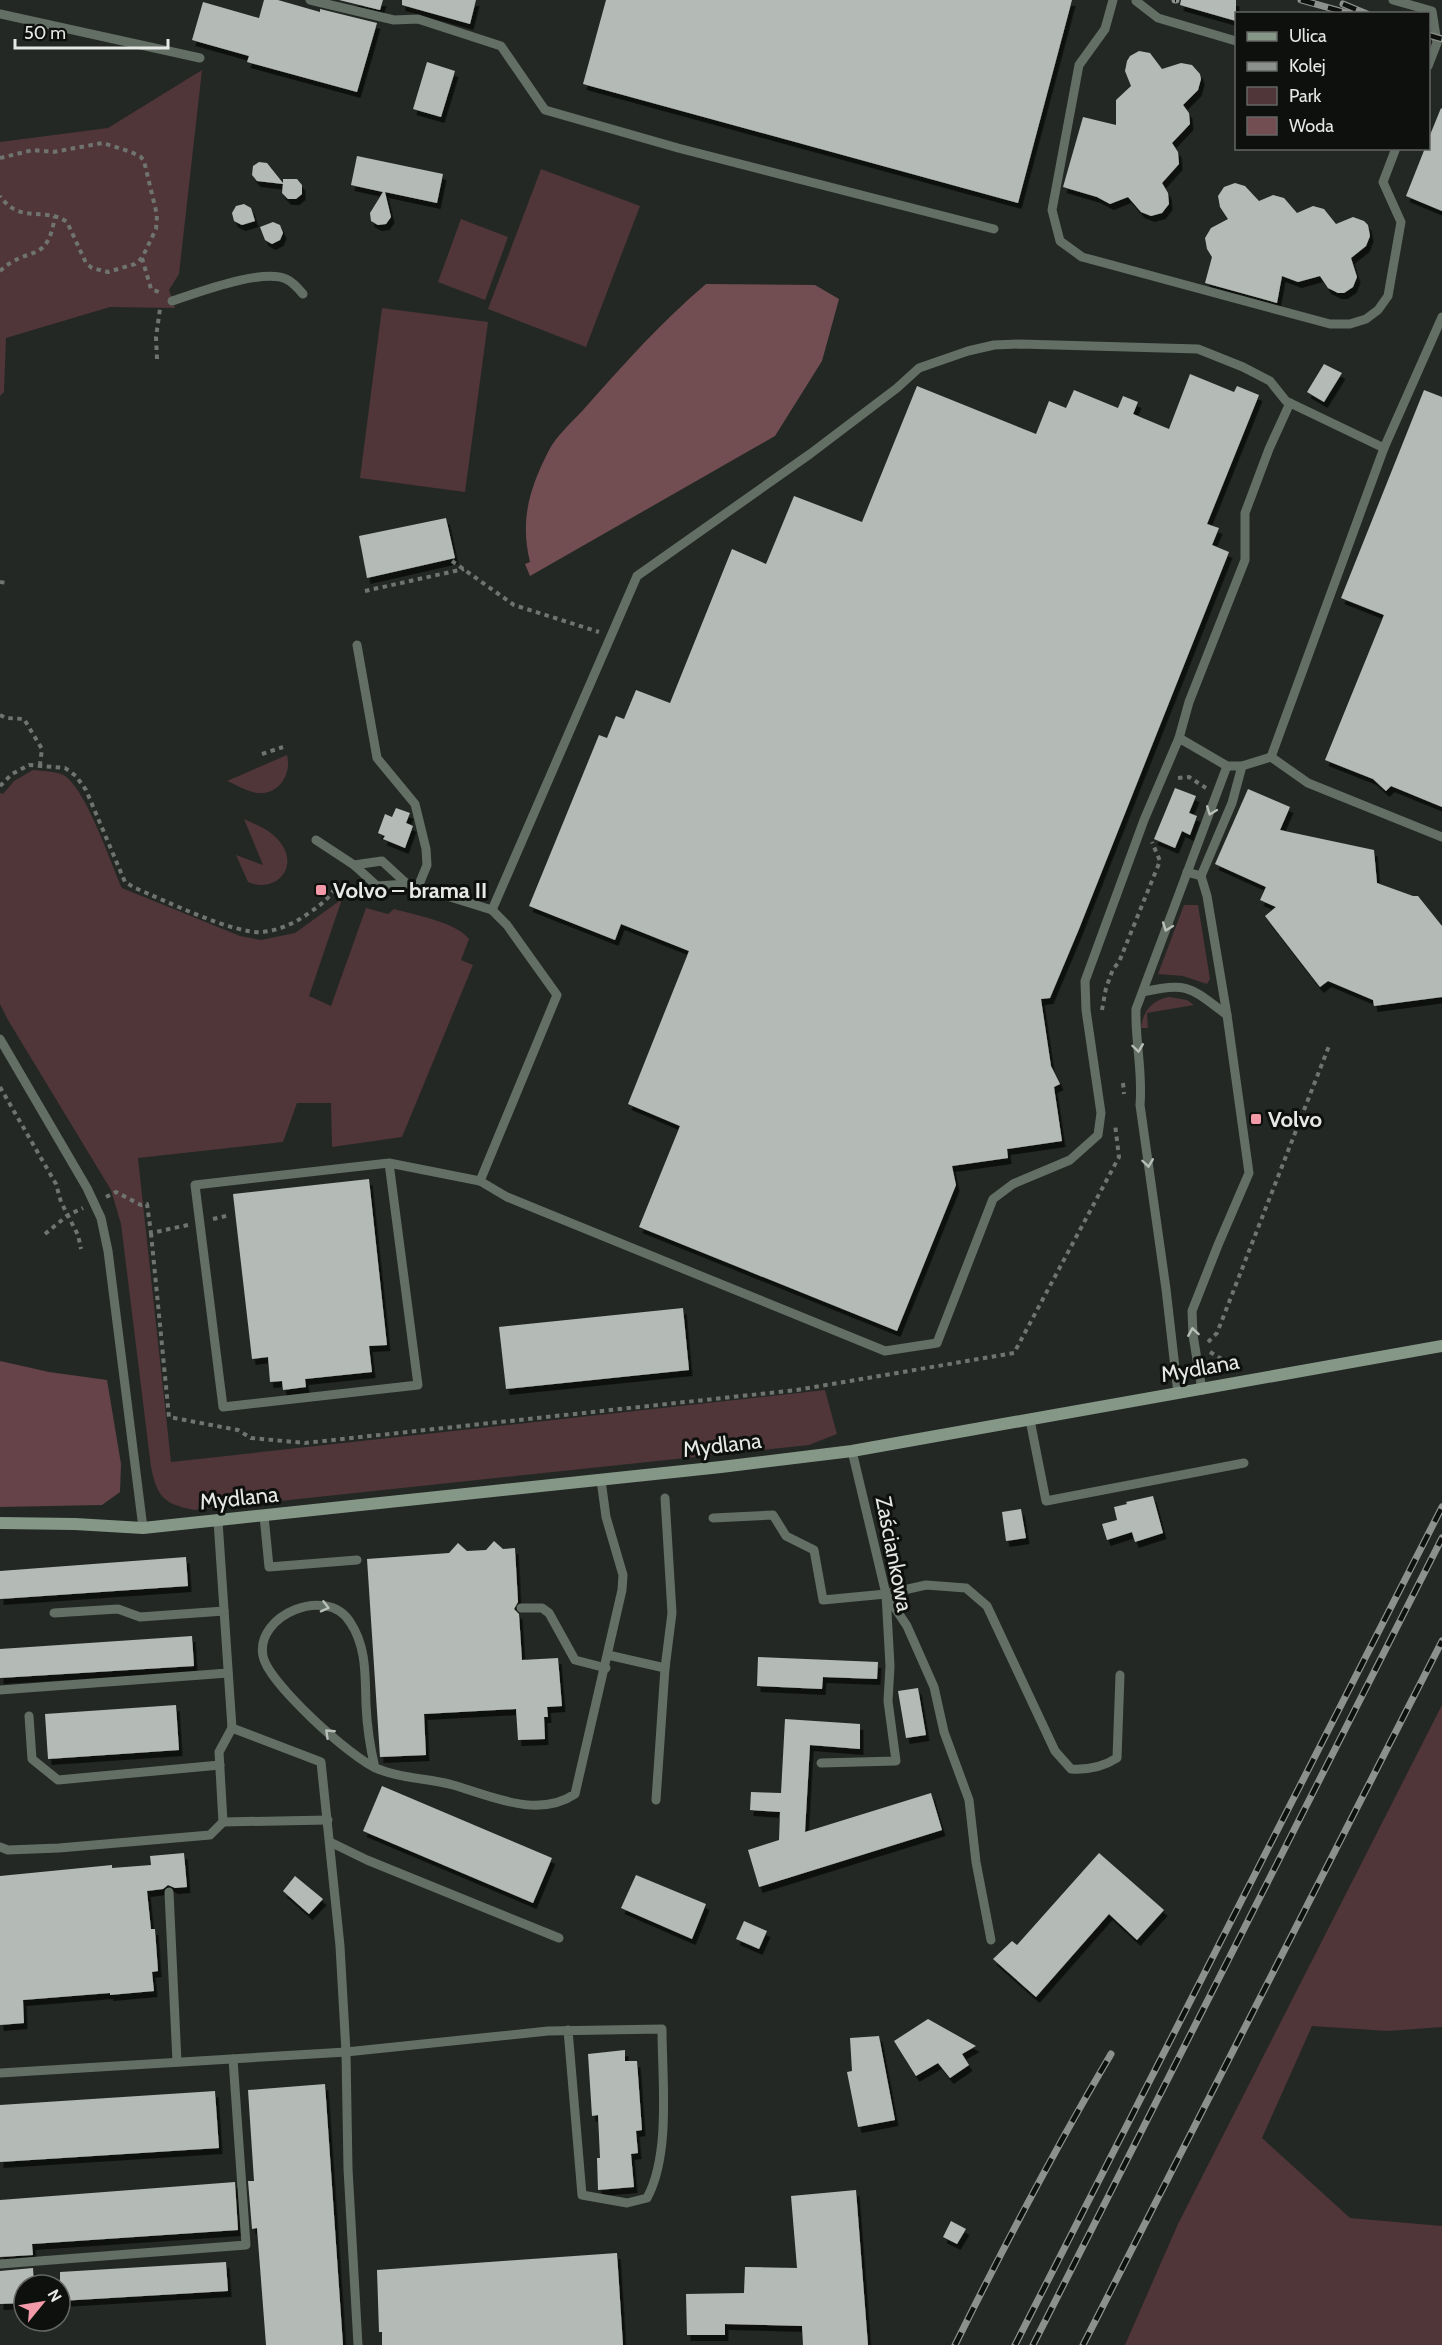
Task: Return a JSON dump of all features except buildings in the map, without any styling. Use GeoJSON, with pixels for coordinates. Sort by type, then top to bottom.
{"type":"FeatureCollection","features":[{"type":"Feature","properties":{"kind":"street","name":"Mydlana"},"geometry":{"type":"LineString","coordinates":[[0,1523],[143,1528],[852,1451],[1442,1346]]}},
{"type":"Feature","properties":{"kind":"lane"},"geometry":{"type":"LineString","coordinates":[[310,0],[394,21],[418,19],[501,46],[545,110],[678,148],[994,229]]}},
{"type":"Feature","properties":{"kind":"lane"},"geometry":{"type":"LineString","coordinates":[[1113,0],[1105,29],[1080,65],[1052,210],[1060,241],[1082,257],[1330,324],[1358,323],[1372,315],[1388,297],[1401,222],[1383,182],[1395,150]]}},
{"type":"Feature","properties":{"kind":"lane"},"geometry":{"type":"LineString","coordinates":[[1135,0],[1158,18],[1235,41]]}},
{"type":"Feature","properties":{"kind":"lane"},"geometry":{"type":"LineString","coordinates":[[1393,0],[1432,11],[1437,43],[1430,61]]}},
{"type":"Feature","properties":{"kind":"lane"},"geometry":{"type":"LineString","coordinates":[[1424,8],[1431,0]]}},
{"type":"Feature","properties":{"kind":"lane"},"geometry":{"type":"LineString","coordinates":[[0,14],[200,58]]}},
{"type":"Feature","properties":{"kind":"lane"},"geometry":{"type":"LineString","coordinates":[[171,297],[261,277],[284,278],[303,294]]}},
{"type":"Feature","properties":{"kind":"lane"},"geometry":{"type":"LineString","coordinates":[[1270,756],[1384,448],[1442,317]]}},
{"type":"Feature","properties":{"kind":"lane"},"geometry":{"type":"LineString","coordinates":[[492,910],[637,576],[810,454],[897,388],[919,368],[968,351],[994,345],[1198,350],[1243,367],[1270,381],[1286,402],[1384,448]]}},
{"type":"Feature","properties":{"kind":"lane"},"geometry":{"type":"LineString","coordinates":[[389,1163],[418,1385],[223,1407],[195,1185],[389,1163],[480,1181],[507,1197],[885,1351],[937,1343],[993,1199],[1013,1184],[1070,1160],[1098,1136],[1101,1113],[1086,1010],[1085,981],[1144,820],[1179,738],[1189,702],[1245,560],[1245,513],[1269,449],[1290,403]]}},
{"type":"Feature","properties":{"kind":"lane"},"geometry":{"type":"LineString","coordinates":[[357,645],[377,758],[415,804],[427,865],[418,887]]}},
{"type":"Feature","properties":{"kind":"lane"},"geometry":{"type":"LineString","coordinates":[[1179,738],[1227,766],[1242,766],[1270,756]]}},
{"type":"Feature","properties":{"kind":"lane"},"geometry":{"type":"LineString","coordinates":[[1270,756],[1308,783],[1442,837]]}},
{"type":"Feature","properties":{"kind":"lane"},"geometry":{"type":"LineString","coordinates":[[1178,1394],[1140,1105],[1142,1079],[1136,1031],[1136,1009],[1227,766]]}},
{"type":"Feature","properties":{"kind":"lane"},"geometry":{"type":"LineString","coordinates":[[1202,1389],[1192,1311],[1249,1173],[1227,1015],[1207,896],[1201,876],[1232,803],[1242,766]]}},
{"type":"Feature","properties":{"kind":"lane"},"geometry":{"type":"LineString","coordinates":[[316,840],[354,864],[377,886],[418,887],[492,910],[507,925],[557,995],[480,1181]]}},
{"type":"Feature","properties":{"kind":"lane"},"geometry":{"type":"LineString","coordinates":[[354,864],[382,861],[407,885]]}},
{"type":"Feature","properties":{"kind":"lane"},"geometry":{"type":"LineString","coordinates":[[1187,872],[1201,876]]}},
{"type":"Feature","properties":{"kind":"lane"},"geometry":{"type":"LineString","coordinates":[[1143,992],[1174,985],[1190,988],[1227,1015]]}},
{"type":"Feature","properties":{"kind":"lane"},"geometry":{"type":"LineString","coordinates":[[0,1039],[101,1218],[108,1251],[143,1528]]}},
{"type":"Feature","properties":{"kind":"lane"},"geometry":{"type":"LineString","coordinates":[[1030,1420],[1046,1501],[1244,1463]]}},
{"type":"Feature","properties":{"kind":"lane","name":"Zaściankowa"},"geometry":{"type":"LineString","coordinates":[[821,1762],[896,1761],[888,1701],[890,1666],[886,1594],[852,1451]]}},
{"type":"Feature","properties":{"kind":"lane"},"geometry":{"type":"LineString","coordinates":[[375,1768],[369,1745],[365,1666],[350,1620],[330,1606],[316,1605],[296,1608],[273,1626],[264,1639],[262,1656],[273,1679],[337,1740],[375,1768],[399,1776],[451,1784],[497,1800],[549,1805],[564,1802],[575,1794],[606,1668],[622,1590],[623,1575],[606,1517],[601,1480]]}},
{"type":"Feature","properties":{"kind":"lane"},"geometry":{"type":"LineString","coordinates":[[656,1800],[672,1613],[665,1498]]}},
{"type":"Feature","properties":{"kind":"lane"},"geometry":{"type":"LineString","coordinates":[[713,1518],[774,1515],[786,1536],[814,1550],[823,1600],[886,1594],[926,1585],[966,1588],[987,1606],[1055,1751],[1071,1769],[1086,1770],[1108,1764],[1117,1758],[1120,1675]]}},
{"type":"Feature","properties":{"kind":"lane"},"geometry":{"type":"LineString","coordinates":[[264,1516],[269,1567],[357,1560]]}},
{"type":"Feature","properties":{"kind":"lane"},"geometry":{"type":"LineString","coordinates":[[218,1521],[232,1728],[219,1752],[223,1822]]}},
{"type":"Feature","properties":{"kind":"lane"},"geometry":{"type":"LineString","coordinates":[[886,1594],[907,1626],[934,1687],[944,1732],[969,1800],[976,1862],[991,1940]]}},
{"type":"Feature","properties":{"kind":"lane"},"geometry":{"type":"LineString","coordinates":[[521,1608],[542,1608],[549,1613],[576,1660],[606,1668]]}},
{"type":"Feature","properties":{"kind":"lane"},"geometry":{"type":"LineString","coordinates":[[54,1613],[118,1609],[140,1617],[224,1611]]}},
{"type":"Feature","properties":{"kind":"lane"},"geometry":{"type":"LineString","coordinates":[[608,1655],[666,1668]]}},
{"type":"Feature","properties":{"kind":"lane"},"geometry":{"type":"LineString","coordinates":[[0,1690],[228,1673]]}},
{"type":"Feature","properties":{"kind":"lane"},"geometry":{"type":"LineString","coordinates":[[28,1716],[32,1759],[58,1780],[220,1765]]}},
{"type":"Feature","properties":{"kind":"lane"},"geometry":{"type":"LineString","coordinates":[[232,1728],[321,1762],[340,1946],[346,2052],[348,2169],[358,2345]]}},
{"type":"Feature","properties":{"kind":"lane"},"geometry":{"type":"LineString","coordinates":[[0,1847],[8,1850],[59,1848],[210,1835],[223,1822],[328,1820]]}},
{"type":"Feature","properties":{"kind":"lane"},"geometry":{"type":"LineString","coordinates":[[330,1842],[367,1860],[560,1938]]}},
{"type":"Feature","properties":{"kind":"lane"},"geometry":{"type":"LineString","coordinates":[[169,1892],[177,2062]]}},
{"type":"Feature","properties":{"kind":"lane"},"geometry":{"type":"LineString","coordinates":[[0,2073],[346,2052],[568,2030],[662,2029],[662,2143],[656,2183],[647,2198],[627,2203],[582,2195],[568,2030]]}},
{"type":"Feature","properties":{"kind":"lane"},"geometry":{"type":"LineString","coordinates":[[0,2264],[246,2245],[233,2059]]}},
{"type":"Feature","properties":{"kind":"path"},"geometry":{"type":"LineString","coordinates":[[0,158],[33,150],[53,152],[103,143],[141,157],[158,215],[156,229],[142,258],[135,264],[108,272],[92,268],[86,263],[67,222],[55,216],[14,210],[0,196]]}},
{"type":"Feature","properties":{"kind":"path"},"geometry":{"type":"LineString","coordinates":[[0,271],[11,261],[36,253],[46,247],[52,233],[55,216]]}},
{"type":"Feature","properties":{"kind":"path"},"geometry":{"type":"LineString","coordinates":[[142,258],[151,289],[171,297]]}},
{"type":"Feature","properties":{"kind":"path"},"geometry":{"type":"LineString","coordinates":[[157,359],[156,337],[162,293]]}},
{"type":"Feature","properties":{"kind":"path"},"geometry":{"type":"LineString","coordinates":[[452,561],[514,605],[611,636]]}},
{"type":"Feature","properties":{"kind":"path"},"geometry":{"type":"LineString","coordinates":[[365,591],[464,569]]}},
{"type":"Feature","properties":{"kind":"path"},"geometry":{"type":"LineString","coordinates":[[0,582],[7,583]]}},
{"type":"Feature","properties":{"kind":"path"},"geometry":{"type":"LineString","coordinates":[[0,715],[6,718],[24,718],[42,749],[40,764]]}},
{"type":"Feature","properties":{"kind":"path"},"geometry":{"type":"LineString","coordinates":[[262,754],[283,747]]}},
{"type":"Feature","properties":{"kind":"path"},"geometry":{"type":"LineString","coordinates":[[0,786],[5,779],[29,765],[40,764],[65,768],[82,783],[125,882],[222,923],[261,932],[285,927],[304,917],[331,897],[338,883]]}},
{"type":"Feature","properties":{"kind":"path"},"geometry":{"type":"LineString","coordinates":[[1175,781],[1180,777],[1189,777],[1207,789]]}},
{"type":"Feature","properties":{"kind":"path"},"geometry":{"type":"LineString","coordinates":[[1102,1011],[1106,988],[1113,969],[1119,962],[1160,861],[1150,839]]}},
{"type":"Feature","properties":{"kind":"path"},"geometry":{"type":"LineString","coordinates":[[1230,1373],[1230,1364],[1204,1347],[1216,1333],[1329,1046]]}},
{"type":"Feature","properties":{"kind":"path"},"geometry":{"type":"LineString","coordinates":[[0,1087],[56,1184],[61,1202],[78,1235],[81,1249]]}},
{"type":"Feature","properties":{"kind":"path"},"geometry":{"type":"LineString","coordinates":[[45,1234],[68,1215],[116,1192],[141,1205],[147,1204],[169,1417],[238,1430],[251,1438],[305,1443],[797,1390],[1014,1353],[1119,1157],[1115,1123]]}},
{"type":"Feature","properties":{"kind":"path"},"geometry":{"type":"LineString","coordinates":[[151,1233],[230,1215]]}},
{"type":"Feature","properties":{"kind":"green space"},"geometry":{"type":"Polygon","coordinates":[[[202,70],[179,274],[169,290],[175,308],[110,307],[6,338],[4,392],[0,396],[0,142],[108,128],[202,70]]]}},
{"type":"Feature","properties":{"kind":"green space"},"geometry":{"type":"Polygon","coordinates":[[[541,169],[640,206],[586,347],[488,309],[541,169]]]}},
{"type":"Feature","properties":{"kind":"green space"},"geometry":{"type":"Polygon","coordinates":[[[461,219],[508,237],[485,300],[438,282],[461,219]]]}},
{"type":"Feature","properties":{"kind":"green space"},"geometry":{"type":"Polygon","coordinates":[[[382,308],[488,322],[465,492],[360,478],[382,308]]]}},
{"type":"Feature","properties":{"kind":"green space"},"geometry":{"type":"Polygon","coordinates":[[[287,755],[286,776],[272,791],[258,793],[227,781],[287,755]]]}},
{"type":"Feature","properties":{"kind":"green space"},"geometry":{"type":"Polygon","coordinates":[[[33,770],[61,774],[70,780],[88,807],[122,888],[240,936],[261,940],[295,933],[342,899],[309,996],[331,1006],[366,908],[388,914],[394,909],[434,920],[455,928],[469,939],[461,960],[473,965],[402,1137],[332,1147],[331,1103],[297,1103],[283,1142],[138,1158],[171,1462],[825,1390],[837,1434],[809,1445],[194,1510],[175,1505],[164,1498],[156,1486],[151,1467],[121,1224],[111,1190],[0,1004],[0,793],[3,794],[14,781],[33,770]]]}},
{"type":"Feature","properties":{"kind":"green space"},"geometry":{"type":"Polygon","coordinates":[[[244,819],[272,834],[286,851],[286,869],[276,881],[258,885],[248,882],[236,855],[263,865],[244,819]]]}},
{"type":"Feature","properties":{"kind":"green space"},"geometry":{"type":"Polygon","coordinates":[[[1184,905],[1198,905],[1210,979],[1207,984],[1183,976],[1158,974],[1184,905]]]}},
{"type":"Feature","properties":{"kind":"green space"},"geometry":{"type":"Polygon","coordinates":[[[1169,997],[1187,1000],[1194,1005],[1147,1013],[1148,1028],[1141,1028],[1149,1007],[1169,997]]]}},
{"type":"Feature","properties":{"kind":"green space"},"geometry":{"type":"Polygon","coordinates":[[[1442,1705],[1442,2027],[1388,2031],[1312,2026],[1262,2138],[1350,2218],[1442,2226],[1442,2345],[1125,2345],[1178,2224],[1442,1705]]]}},
{"type":"Feature","properties":{"kind":"shaded area"},"geometry":{"type":"Polygon","coordinates":[[[0,1361],[49,1372],[107,1380],[121,1464],[120,1492],[102,1505],[0,1507],[0,1361]]]}},
{"type":"Feature","properties":{"kind":"water"},"geometry":{"type":"Polygon","coordinates":[[[706,284],[815,285],[839,299],[822,361],[775,436],[530,576],[525,564],[530,562],[526,532],[528,506],[531,492],[551,446],[643,344],[706,284]]]}},
{"type":"Feature","properties":{"kind":"railway"},"geometry":{"type":"LineString","coordinates":[[1301,0],[1344,12]]}},
{"type":"Feature","properties":{"kind":"railway"},"geometry":{"type":"LineString","coordinates":[[1343,4],[1362,12]]}},
{"type":"Feature","properties":{"kind":"railway"},"geometry":{"type":"LineString","coordinates":[[1430,36],[1442,39]]}},
{"type":"Feature","properties":{"kind":"railway"},"geometry":{"type":"LineString","coordinates":[[1015,2345],[1442,1507]]}},
{"type":"Feature","properties":{"kind":"railway"},"geometry":{"type":"LineString","coordinates":[[1033,2345],[1442,1538]]}},
{"type":"Feature","properties":{"kind":"railway"},"geometry":{"type":"LineString","coordinates":[[1083,2345],[1442,1641]]}},
{"type":"Feature","properties":{"kind":"railway"},"geometry":{"type":"LineString","coordinates":[[955,2345],[1030,2198],[1111,2054]]}},
{"type":"Feature","properties":{"kind":"place","name":"Volvo – brama II"},"geometry":{"type":"Point","coordinates":[321,890]}},
{"type":"Feature","properties":{"kind":"place","name":"Volvo"},"geometry":{"type":"Point","coordinates":[1256,1119]}}]}
